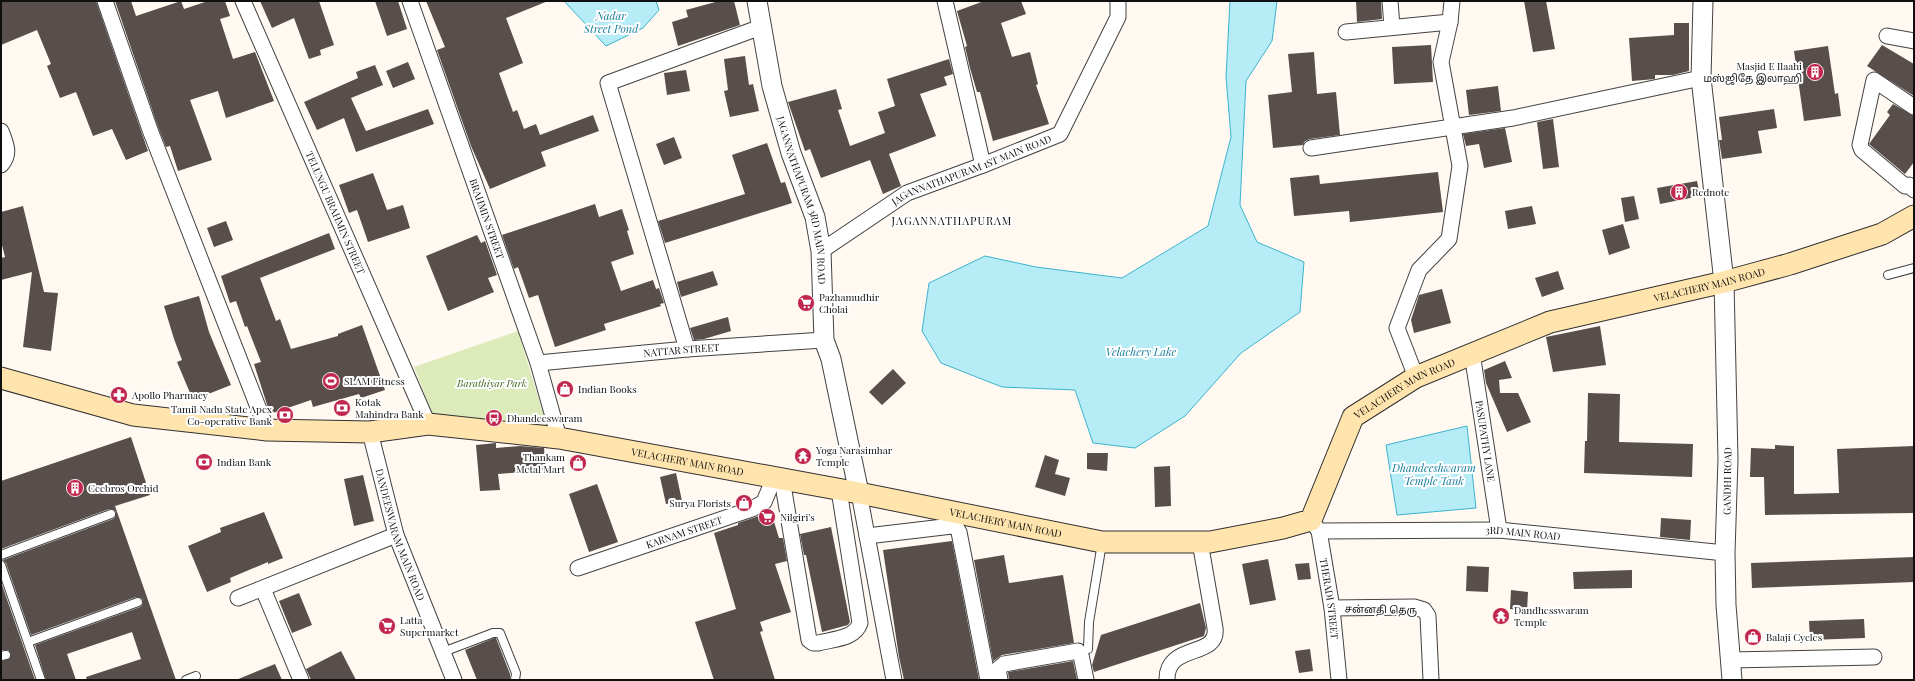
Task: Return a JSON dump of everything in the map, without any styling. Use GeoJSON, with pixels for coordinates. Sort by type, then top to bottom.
{"type":"FeatureCollection","features":[{"type":"Feature","properties":{"kind":"main road","name":"VELACHERY MAIN ROAD"},"geometry":{"type":"LineString","coordinates":[[1,378],[133,415],[267,430],[370,432],[428,424],[559,438],[849,492],[1102,542],[1210,542],[1283,528],[1315,525],[1353,417],[1416,377],[1550,322],[1724,282],[1790,264],[1882,234],[1914,216]]}},
{"type":"Feature","properties":{"kind":"street"},"geometry":{"type":"LineString","coordinates":[[105,1],[150,130],[267,430]]}},
{"type":"Feature","properties":{"kind":"street","name":"TELUNGU BRAHMIN STREET"},"geometry":{"type":"LineString","coordinates":[[243,1],[428,424]]}},
{"type":"Feature","properties":{"kind":"street","name":"BRAHMIN STREET"},"geometry":{"type":"LineString","coordinates":[[410,1],[538,363],[559,438]]}},
{"type":"Feature","properties":{"kind":"street","name":"JAGANNATHAPURAM 3RD MAIN ROAD"},"geometry":{"type":"LineString","coordinates":[[757,1],[772,86],[791,153],[815,217],[821,251],[824,340],[830,358],[849,492]]}},
{"type":"Feature","properties":{"kind":"street"},"geometry":{"type":"LineString","coordinates":[[944,1],[983,166]]}},
{"type":"Feature","properties":{"kind":"street","name":"JAGANNATHAPURAM 1ST MAIN ROAD"},"geometry":{"type":"LineString","coordinates":[[821,251],[907,193],[983,166],[1060,134],[1118,17],[1118,1]]}},
{"type":"Feature","properties":{"kind":"street"},"geometry":{"type":"LineString","coordinates":[[1390,1],[1392,27]]}},
{"type":"Feature","properties":{"kind":"street"},"geometry":{"type":"LineString","coordinates":[[1416,377],[1397,328],[1419,270],[1449,239],[1460,166],[1441,62],[1450,22],[1452,1]]}},
{"type":"Feature","properties":{"kind":"street","name":"GANDHI ROAD"},"geometry":{"type":"LineString","coordinates":[[1703,1],[1701,78],[1724,282],[1728,459],[1725,553],[1726,606],[1732,680]]}},
{"type":"Feature","properties":{"kind":"street"},"geometry":{"type":"LineString","coordinates":[[1346,32],[1450,22]]}},
{"type":"Feature","properties":{"kind":"street"},"geometry":{"type":"LineString","coordinates":[[687,349],[608,83],[761,27]]}},
{"type":"Feature","properties":{"kind":"street"},"geometry":{"type":"LineString","coordinates":[[1887,36],[1914,40]]}},
{"type":"Feature","properties":{"kind":"street"},"geometry":{"type":"LineString","coordinates":[[1311,148],[1513,118],[1701,78]]}},
{"type":"Feature","properties":{"kind":"street"},"geometry":{"type":"LineString","coordinates":[[1912,184],[1905,186],[1862,150],[1860,145],[1874,80],[1914,107]]}},
{"type":"Feature","properties":{"kind":"street"},"geometry":{"type":"LineString","coordinates":[[1,131],[8,150],[7,159],[1,165]]}},
{"type":"Feature","properties":{"kind":"street","name":"NATTAR STREET"},"geometry":{"type":"LineString","coordinates":[[538,363],[687,349],[824,340]]}},
{"type":"Feature","properties":{"kind":"street","name":"PASUPATHY LANE"},"geometry":{"type":"LineString","coordinates":[[1472,353],[1499,530]]}},
{"type":"Feature","properties":{"kind":"street","name":"DANDEESWARAM MAIN ROAD"},"geometry":{"type":"LineString","coordinates":[[370,432],[396,535],[454,680]]}},
{"type":"Feature","properties":{"kind":"street"},"geometry":{"type":"LineString","coordinates":[[778,479],[809,640],[813,643],[853,634],[858,630],[860,623],[849,492]]}},
{"type":"Feature","properties":{"kind":"street","name":"KARNAM STREET"},"geometry":{"type":"LineString","coordinates":[[578,568],[752,509],[764,502],[778,479]]}},
{"type":"Feature","properties":{"kind":"street"},"geometry":{"type":"LineString","coordinates":[[849,492],[867,536],[894,680]]}},
{"type":"Feature","properties":{"kind":"street","name":"3RD MAIN ROAD"},"geometry":{"type":"LineString","coordinates":[[1315,525],[1499,530],[1725,553]]}},
{"type":"Feature","properties":{"kind":"street","name":"THERADI STREET"},"geometry":{"type":"LineString","coordinates":[[1315,525],[1332,608],[1339,680]]}},
{"type":"Feature","properties":{"kind":"street"},"geometry":{"type":"LineString","coordinates":[[867,536],[952,526],[956,528],[959,532],[988,680]]}},
{"type":"Feature","properties":{"kind":"street"},"geometry":{"type":"LineString","coordinates":[[238,598],[396,535]]}},
{"type":"Feature","properties":{"kind":"street"},"geometry":{"type":"LineString","coordinates":[[1167,680],[1166,673],[1171,663],[1177,657],[1210,644],[1216,637],[1200,542]]}},
{"type":"Feature","properties":{"kind":"street"},"geometry":{"type":"LineString","coordinates":[[263,589],[301,680]]}},
{"type":"Feature","properties":{"kind":"street","name":"சன்னதி தெரு"},"geometry":{"type":"LineString","coordinates":[[1332,608],[1414,607],[1424,610],[1428,616],[1431,680]]}},
{"type":"Feature","properties":{"kind":"street"},"geometry":{"type":"LineString","coordinates":[[1000,680],[998,669],[1004,664],[1078,652],[1081,655],[1086,680]]}},
{"type":"Feature","properties":{"kind":"street"},"geometry":{"type":"LineString","coordinates":[[1730,660],[1874,657]]}},
{"type":"Feature","properties":{"kind":"lane"},"geometry":{"type":"LineString","coordinates":[[1888,275],[1914,268]]}},
{"type":"Feature","properties":{"kind":"lane"},"geometry":{"type":"LineString","coordinates":[[1,555],[111,514]]}},
{"type":"Feature","properties":{"kind":"lane"},"geometry":{"type":"LineString","coordinates":[[1088,649],[1089,622],[1102,542]]}},
{"type":"Feature","properties":{"kind":"lane"},"geometry":{"type":"LineString","coordinates":[[1,565],[41,680]]}},
{"type":"Feature","properties":{"kind":"lane"},"geometry":{"type":"LineString","coordinates":[[28,642],[138,602]]}},
{"type":"Feature","properties":{"kind":"lane"},"geometry":{"type":"LineString","coordinates":[[443,652],[493,633],[500,633],[516,673],[515,680]]}},
{"type":"Feature","properties":{"kind":"lane"},"geometry":{"type":"LineString","coordinates":[[186,680],[196,676]]}},
{"type":"Feature","properties":{"kind":"green space","name":"Barathiyar Park"},"geometry":{"type":"Polygon","coordinates":[[[518,331],[549,432],[434,418],[414,367],[518,331]]]}},
{"type":"Feature","properties":{"kind":"water","name":"Nadar Street Pond"},"geometry":{"type":"Polygon","coordinates":[[[564,1],[656,1],[659,10],[643,28],[606,46],[564,1]]]}},
{"type":"Feature","properties":{"kind":"water","name":"Velachery Lake"},"geometry":{"type":"Polygon","coordinates":[[[1230,1],[1277,1],[1272,41],[1246,81],[1240,205],[1257,242],[1304,262],[1300,312],[1241,353],[1185,416],[1135,448],[1093,443],[1075,390],[1002,387],[941,363],[922,331],[929,283],[985,256],[1036,267],[1122,278],[1208,226],[1231,137],[1226,77],[1230,1]]]}},
{"type":"Feature","properties":{"kind":"water","name":"Dhandeeshwaram Temple Tank"},"geometry":{"type":"Polygon","coordinates":[[[1467,426],[1476,508],[1397,515],[1386,445],[1467,426]]]}},
{"type":"Feature","properties":{"kind":"building"},"geometry":{"type":"Polygon","coordinates":[[[1,1],[96,1],[148,151],[126,160],[112,129],[93,136],[76,92],[60,98],[47,66],[51,64],[37,30],[1,45],[1,1]]]}},
{"type":"Feature","properties":{"kind":"building"},"geometry":{"type":"Polygon","coordinates":[[[115,1],[131,1],[136,16],[181,1],[184,9],[208,1],[225,1],[230,16],[220,19],[233,59],[255,52],[274,101],[226,118],[218,91],[190,100],[212,160],[178,171],[170,146],[166,147],[158,127],[115,1]]]}},
{"type":"Feature","properties":{"kind":"building"},"geometry":{"type":"Polygon","coordinates":[[[260,1],[319,1],[334,45],[320,50],[321,55],[309,59],[294,18],[272,28],[260,1]]]}},
{"type":"Feature","properties":{"kind":"building"},"geometry":{"type":"Polygon","coordinates":[[[375,1],[398,1],[407,29],[387,36],[375,1]]]}},
{"type":"Feature","properties":{"kind":"building"},"geometry":{"type":"Polygon","coordinates":[[[426,1],[548,1],[506,18],[523,63],[499,73],[513,112],[517,110],[524,129],[536,124],[540,135],[593,115],[599,131],[541,152],[546,166],[490,189],[471,146],[437,50],[445,47],[426,1]]]}},
{"type":"Feature","properties":{"kind":"building"},"geometry":{"type":"Polygon","coordinates":[[[719,1],[734,1],[740,25],[678,46],[672,22],[688,17],[686,10],[719,1]]]}},
{"type":"Feature","properties":{"kind":"building"},"geometry":{"type":"Polygon","coordinates":[[[984,1],[1021,1],[1026,14],[1001,23],[1012,57],[1030,52],[1038,84],[1036,85],[1049,124],[993,141],[980,92],[977,92],[970,68],[965,47],[967,46],[957,11],[984,1]]]}},
{"type":"Feature","properties":{"kind":"building"},"geometry":{"type":"Polygon","coordinates":[[[1356,1],[1381,1],[1382,19],[1357,22],[1356,1]]]}},
{"type":"Feature","properties":{"kind":"building"},"geometry":{"type":"Polygon","coordinates":[[[1524,1],[1546,1],[1555,49],[1533,52],[1524,1]]]}},
{"type":"Feature","properties":{"kind":"building"},"geometry":{"type":"Polygon","coordinates":[[[1674,23],[1689,23],[1689,71],[1673,75],[1655,75],[1655,79],[1632,81],[1629,38],[1674,35],[1674,23]]]}},
{"type":"Feature","properties":{"kind":"building"},"geometry":{"type":"Polygon","coordinates":[[[1431,45],[1433,82],[1394,84],[1392,47],[1431,45]]]}},
{"type":"Feature","properties":{"kind":"building"},"geometry":{"type":"Polygon","coordinates":[[[1882,45],[1914,64],[1914,96],[1867,66],[1882,45]]]}},
{"type":"Feature","properties":{"kind":"building","name":"Masjid E Ilaahi மஸ்ஜிதே இலாஹி"},"geometry":{"type":"Polygon","coordinates":[[[1828,46],[1835,94],[1838,93],[1841,116],[1804,121],[1794,51],[1828,46]]]}},
{"type":"Feature","properties":{"kind":"building"},"geometry":{"type":"Polygon","coordinates":[[[1314,52],[1317,94],[1336,92],[1340,135],[1310,139],[1305,141],[1303,145],[1273,148],[1268,95],[1292,92],[1288,54],[1314,52]]]}},
{"type":"Feature","properties":{"kind":"building"},"geometry":{"type":"Polygon","coordinates":[[[745,56],[749,85],[753,84],[759,111],[730,117],[724,91],[728,90],[724,59],[745,56]]]}},
{"type":"Feature","properties":{"kind":"building"},"geometry":{"type":"Polygon","coordinates":[[[949,59],[953,74],[944,77],[947,85],[920,94],[936,136],[889,154],[901,186],[883,194],[870,160],[821,178],[810,149],[805,151],[788,102],[836,89],[842,109],[838,110],[850,146],[885,133],[878,112],[895,106],[887,79],[949,59]]]}},
{"type":"Feature","properties":{"kind":"building"},"geometry":{"type":"Polygon","coordinates":[[[408,62],[415,79],[393,88],[386,71],[408,62]]]}},
{"type":"Feature","properties":{"kind":"building"},"geometry":{"type":"Polygon","coordinates":[[[375,65],[383,85],[351,98],[366,131],[428,109],[434,124],[356,152],[344,118],[317,130],[304,102],[358,78],[356,72],[375,65]]]}},
{"type":"Feature","properties":{"kind":"building"},"geometry":{"type":"Polygon","coordinates":[[[686,70],[690,91],[667,95],[664,73],[686,70]]]}},
{"type":"Feature","properties":{"kind":"building"},"geometry":{"type":"Polygon","coordinates":[[[1498,86],[1501,111],[1469,115],[1466,90],[1498,86]]]}},
{"type":"Feature","properties":{"kind":"building"},"geometry":{"type":"Polygon","coordinates":[[[1893,104],[1914,116],[1914,162],[1905,174],[1869,144],[1890,115],[1887,112],[1893,104]]]}},
{"type":"Feature","properties":{"kind":"building"},"geometry":{"type":"Polygon","coordinates":[[[1774,109],[1777,128],[1758,131],[1762,153],[1722,159],[1719,140],[1722,140],[1719,117],[1774,109]]]}},
{"type":"Feature","properties":{"kind":"building"},"geometry":{"type":"Polygon","coordinates":[[[1553,119],[1559,167],[1543,169],[1537,122],[1553,119]]]}},
{"type":"Feature","properties":{"kind":"building"},"geometry":{"type":"Polygon","coordinates":[[[1505,128],[1512,162],[1484,168],[1479,144],[1466,146],[1463,134],[1505,128]]]}},
{"type":"Feature","properties":{"kind":"building"},"geometry":{"type":"Polygon","coordinates":[[[674,137],[682,158],[664,165],[656,144],[674,137]]]}},
{"type":"Feature","properties":{"kind":"building"},"geometry":{"type":"Polygon","coordinates":[[[767,143],[781,183],[785,182],[792,203],[665,243],[658,221],[745,194],[732,155],[767,143]]]}},
{"type":"Feature","properties":{"kind":"building"},"geometry":{"type":"Polygon","coordinates":[[[1438,172],[1443,212],[1350,222],[1349,211],[1294,216],[1290,178],[1319,175],[1320,184],[1438,172]]]}},
{"type":"Feature","properties":{"kind":"building"},"geometry":{"type":"Polygon","coordinates":[[[373,173],[387,210],[403,205],[410,228],[368,242],[357,210],[349,213],[339,185],[373,173]]]}},
{"type":"Feature","properties":{"kind":"building","name":"Rednote"},"geometry":{"type":"Polygon","coordinates":[[[1697,181],[1700,196],[1660,204],[1657,188],[1697,181]]]}},
{"type":"Feature","properties":{"kind":"building"},"geometry":{"type":"Polygon","coordinates":[[[1634,196],[1639,219],[1625,222],[1621,198],[1634,196]]]}},
{"type":"Feature","properties":{"kind":"building"},"geometry":{"type":"Polygon","coordinates":[[[595,204],[599,217],[622,209],[629,230],[627,231],[634,254],[611,262],[621,291],[653,280],[656,289],[659,288],[664,303],[660,304],[661,306],[604,324],[606,330],[555,347],[538,295],[529,298],[518,267],[514,269],[502,235],[595,204]]]}},
{"type":"Feature","properties":{"kind":"building"},"geometry":{"type":"Polygon","coordinates":[[[23,206],[44,292],[58,293],[51,351],[23,347],[32,272],[1,280],[1,258],[5,257],[1,241],[1,212],[23,206]]]}},
{"type":"Feature","properties":{"kind":"building"},"geometry":{"type":"Polygon","coordinates":[[[1532,206],[1536,224],[1508,229],[1505,211],[1532,206]]]}},
{"type":"Feature","properties":{"kind":"building"},"geometry":{"type":"Polygon","coordinates":[[[226,221],[233,240],[214,247],[207,228],[226,221]]]}},
{"type":"Feature","properties":{"kind":"building"},"geometry":{"type":"Polygon","coordinates":[[[1623,224],[1630,248],[1609,255],[1602,230],[1623,224]]]}},
{"type":"Feature","properties":{"kind":"building"},"geometry":{"type":"Polygon","coordinates":[[[329,233],[335,249],[260,278],[276,321],[280,319],[291,349],[338,336],[338,334],[362,325],[385,390],[361,398],[359,394],[313,407],[311,400],[270,414],[254,364],[261,362],[247,326],[245,327],[236,301],[230,303],[221,276],[329,233]]]}},
{"type":"Feature","properties":{"kind":"building"},"geometry":{"type":"Polygon","coordinates":[[[477,235],[481,243],[485,241],[497,275],[488,278],[494,292],[448,311],[426,256],[477,235]]]}},
{"type":"Feature","properties":{"kind":"building"},"geometry":{"type":"Polygon","coordinates":[[[713,271],[718,285],[681,297],[677,282],[713,271]]]}},
{"type":"Feature","properties":{"kind":"building"},"geometry":{"type":"Polygon","coordinates":[[[1558,271],[1564,289],[1542,297],[1535,278],[1558,271]]]}},
{"type":"Feature","properties":{"kind":"building"},"geometry":{"type":"Polygon","coordinates":[[[1442,289],[1451,323],[1414,333],[1411,320],[1419,295],[1442,289]]]}},
{"type":"Feature","properties":{"kind":"building"},"geometry":{"type":"Polygon","coordinates":[[[199,296],[209,332],[231,385],[193,400],[177,362],[182,360],[164,306],[199,296]]]}},
{"type":"Feature","properties":{"kind":"building"},"geometry":{"type":"Polygon","coordinates":[[[728,317],[731,331],[704,339],[694,340],[690,328],[728,317]]]}},
{"type":"Feature","properties":{"kind":"building"},"geometry":{"type":"Polygon","coordinates":[[[1600,326],[1606,365],[1553,372],[1546,337],[1600,326]]]}},
{"type":"Feature","properties":{"kind":"building"},"geometry":{"type":"Polygon","coordinates":[[[1505,361],[1512,378],[1499,380],[1500,393],[1518,393],[1531,422],[1507,432],[1486,383],[1484,370],[1505,361]]]}},
{"type":"Feature","properties":{"kind":"building"},"geometry":{"type":"Polygon","coordinates":[[[893,369],[906,383],[882,405],[869,392],[893,369]]]}},
{"type":"Feature","properties":{"kind":"building"},"geometry":{"type":"Polygon","coordinates":[[[1588,393],[1620,394],[1619,442],[1693,444],[1692,477],[1584,473],[1585,441],[1587,441],[1588,393]]]}},
{"type":"Feature","properties":{"kind":"building"},"geometry":{"type":"Polygon","coordinates":[[[131,437],[150,495],[115,506],[176,680],[87,680],[86,677],[141,659],[132,632],[67,654],[76,680],[46,680],[35,645],[140,607],[143,600],[136,597],[31,635],[6,563],[3,560],[113,519],[116,512],[109,509],[1,549],[1,481],[131,437]]]}},
{"type":"Feature","properties":{"kind":"building"},"geometry":{"type":"Polygon","coordinates":[[[496,443],[496,448],[520,446],[544,448],[546,470],[498,474],[500,490],[480,491],[476,445],[496,443]]]}},
{"type":"Feature","properties":{"kind":"building"},"geometry":{"type":"Polygon","coordinates":[[[1775,445],[1794,446],[1794,494],[1839,493],[1837,449],[1914,446],[1914,513],[1765,515],[1764,477],[1750,477],[1751,448],[1775,449],[1775,445]]]}},
{"type":"Feature","properties":{"kind":"building"},"geometry":{"type":"Polygon","coordinates":[[[1087,453],[1108,453],[1107,471],[1087,469],[1087,453]]]}},
{"type":"Feature","properties":{"kind":"building"},"geometry":{"type":"Polygon","coordinates":[[[1045,455],[1059,460],[1055,474],[1070,478],[1065,496],[1035,487],[1045,455]]]}},
{"type":"Feature","properties":{"kind":"building"},"geometry":{"type":"Polygon","coordinates":[[[1170,466],[1171,506],[1155,507],[1154,467],[1170,466]]]}},
{"type":"Feature","properties":{"kind":"building"},"geometry":{"type":"Polygon","coordinates":[[[676,473],[682,501],[666,504],[660,477],[676,473]]]}},
{"type":"Feature","properties":{"kind":"building"},"geometry":{"type":"Polygon","coordinates":[[[363,475],[374,521],[354,526],[344,479],[363,475]]]}},
{"type":"Feature","properties":{"kind":"building"},"geometry":{"type":"Polygon","coordinates":[[[597,484],[618,542],[589,552],[569,494],[597,484]]]}},
{"type":"Feature","properties":{"kind":"building"},"geometry":{"type":"Polygon","coordinates":[[[264,512],[283,558],[268,564],[268,562],[230,578],[231,582],[207,592],[188,546],[221,532],[220,528],[264,512]]]}},
{"type":"Feature","properties":{"kind":"building"},"geometry":{"type":"Polygon","coordinates":[[[771,512],[779,538],[783,538],[787,561],[775,564],[791,612],[760,622],[763,631],[760,632],[775,680],[714,680],[695,622],[736,609],[714,533],[771,512]]]}},
{"type":"Feature","properties":{"kind":"building"},"geometry":{"type":"Polygon","coordinates":[[[1661,518],[1691,520],[1690,540],[1660,537],[1661,518]]]}},
{"type":"Feature","properties":{"kind":"building"},"geometry":{"type":"Polygon","coordinates":[[[831,527],[850,622],[848,625],[822,632],[806,555],[804,555],[800,534],[831,527]]]}},
{"type":"Feature","properties":{"kind":"building"},"geometry":{"type":"Polygon","coordinates":[[[952,541],[979,680],[904,680],[899,657],[883,550],[952,541]]]}},
{"type":"Feature","properties":{"kind":"building"},"geometry":{"type":"Polygon","coordinates":[[[1004,555],[1009,583],[1063,575],[1074,643],[1002,655],[993,661],[974,560],[1004,555]]]}},
{"type":"Feature","properties":{"kind":"building"},"geometry":{"type":"Polygon","coordinates":[[[1914,557],[1914,582],[1752,588],[1751,563],[1914,557]]]}},
{"type":"Feature","properties":{"kind":"building"},"geometry":{"type":"Polygon","coordinates":[[[1268,559],[1276,600],[1250,605],[1242,564],[1268,559]]]}},
{"type":"Feature","properties":{"kind":"building"},"geometry":{"type":"Polygon","coordinates":[[[1309,563],[1311,579],[1298,580],[1295,564],[1309,563]]]}},
{"type":"Feature","properties":{"kind":"building"},"geometry":{"type":"Polygon","coordinates":[[[1467,566],[1489,567],[1488,592],[1466,591],[1467,566]]]}},
{"type":"Feature","properties":{"kind":"building"},"geometry":{"type":"Polygon","coordinates":[[[1632,570],[1632,588],[1574,589],[1573,572],[1632,570]]]}},
{"type":"Feature","properties":{"kind":"building"},"geometry":{"type":"Polygon","coordinates":[[[1,582],[35,680],[1,680],[1,661],[9,659],[11,654],[8,650],[1,650],[1,582]]]}},
{"type":"Feature","properties":{"kind":"building"},"geometry":{"type":"Polygon","coordinates":[[[1511,590],[1528,592],[1527,611],[1510,609],[1511,590]]]}},
{"type":"Feature","properties":{"kind":"building"},"geometry":{"type":"Polygon","coordinates":[[[299,593],[312,625],[292,633],[279,601],[299,593]]]}},
{"type":"Feature","properties":{"kind":"building"},"geometry":{"type":"Polygon","coordinates":[[[1200,603],[1206,628],[1204,636],[1094,672],[1092,665],[1101,635],[1200,603]]]}},
{"type":"Feature","properties":{"kind":"building"},"geometry":{"type":"Polygon","coordinates":[[[1864,619],[1865,638],[1810,640],[1809,621],[1864,619]]]}},
{"type":"Feature","properties":{"kind":"building"},"geometry":{"type":"Polygon","coordinates":[[[496,638],[510,674],[510,680],[477,680],[465,650],[496,638]]]}},
{"type":"Feature","properties":{"kind":"building"},"geometry":{"type":"Polygon","coordinates":[[[1310,649],[1313,671],[1299,673],[1295,651],[1310,649]]]}},
{"type":"Feature","properties":{"kind":"building"},"geometry":{"type":"Polygon","coordinates":[[[341,651],[356,680],[311,680],[306,669],[341,651]]]}},
{"type":"Feature","properties":{"kind":"building"},"geometry":{"type":"Polygon","coordinates":[[[1073,661],[1077,680],[1009,680],[1008,672],[1073,661]]]}},
{"type":"Feature","properties":{"kind":"building"},"geometry":{"type":"Polygon","coordinates":[[[275,664],[282,680],[236,680],[275,664]]]}},
{"type":"Feature","properties":{"kind":"place","name":"Masjid E Ilaahi மஸ்ஜிதே இலாஹி"},"geometry":{"type":"Point","coordinates":[1815,72]}},
{"type":"Feature","properties":{"kind":"place","name":"Rednote"},"geometry":{"type":"Point","coordinates":[1679,192]}},
{"type":"Feature","properties":{"kind":"place","name":"Pazhamudhir Cholai"},"geometry":{"type":"Point","coordinates":[806,303]}},
{"type":"Feature","properties":{"kind":"place","name":"SLAM Fitness"},"geometry":{"type":"Point","coordinates":[331,381]}},
{"type":"Feature","properties":{"kind":"place","name":"Indian Books"},"geometry":{"type":"Point","coordinates":[565,389]}},
{"type":"Feature","properties":{"kind":"place","name":"Apollo Pharmacy"},"geometry":{"type":"Point","coordinates":[119,395]}},
{"type":"Feature","properties":{"kind":"place","name":"Kotak Mahindra Bank"},"geometry":{"type":"Point","coordinates":[342,408]}},
{"type":"Feature","properties":{"kind":"place","name":"Tamil Nadu State Apex Co-operative Bank"},"geometry":{"type":"Point","coordinates":[285,415]}},
{"type":"Feature","properties":{"kind":"place","name":"Dhandeeswaram"},"geometry":{"type":"Point","coordinates":[494,418]}},
{"type":"Feature","properties":{"kind":"place","name":"Yoga Narasimhar Temple"},"geometry":{"type":"Point","coordinates":[803,456]}},
{"type":"Feature","properties":{"kind":"place","name":"Indian Bank"},"geometry":{"type":"Point","coordinates":[204,462]}},
{"type":"Feature","properties":{"kind":"place","name":"Thankam Metal Mart"},"geometry":{"type":"Point","coordinates":[578,463]}},
{"type":"Feature","properties":{"kind":"place","name":"Ceebros Orchid"},"geometry":{"type":"Point","coordinates":[75,488]}},
{"type":"Feature","properties":{"kind":"place","name":"Surya Florists"},"geometry":{"type":"Point","coordinates":[744,503]}},
{"type":"Feature","properties":{"kind":"place","name":"Nilgiri's"},"geometry":{"type":"Point","coordinates":[767,517]}},
{"type":"Feature","properties":{"kind":"place","name":"Dandhesswaram Temple"},"geometry":{"type":"Point","coordinates":[1501,616]}},
{"type":"Feature","properties":{"kind":"place","name":"Latta Supermarket"},"geometry":{"type":"Point","coordinates":[387,626]}},
{"type":"Feature","properties":{"kind":"place","name":"Balaji Cycles"},"geometry":{"type":"Point","coordinates":[1753,637]}},
{"type":"Feature","properties":{"kind":"district","name":"JAGANNATHAPURAM"},"geometry":{"type":"Point","coordinates":[952,220]}}]}
